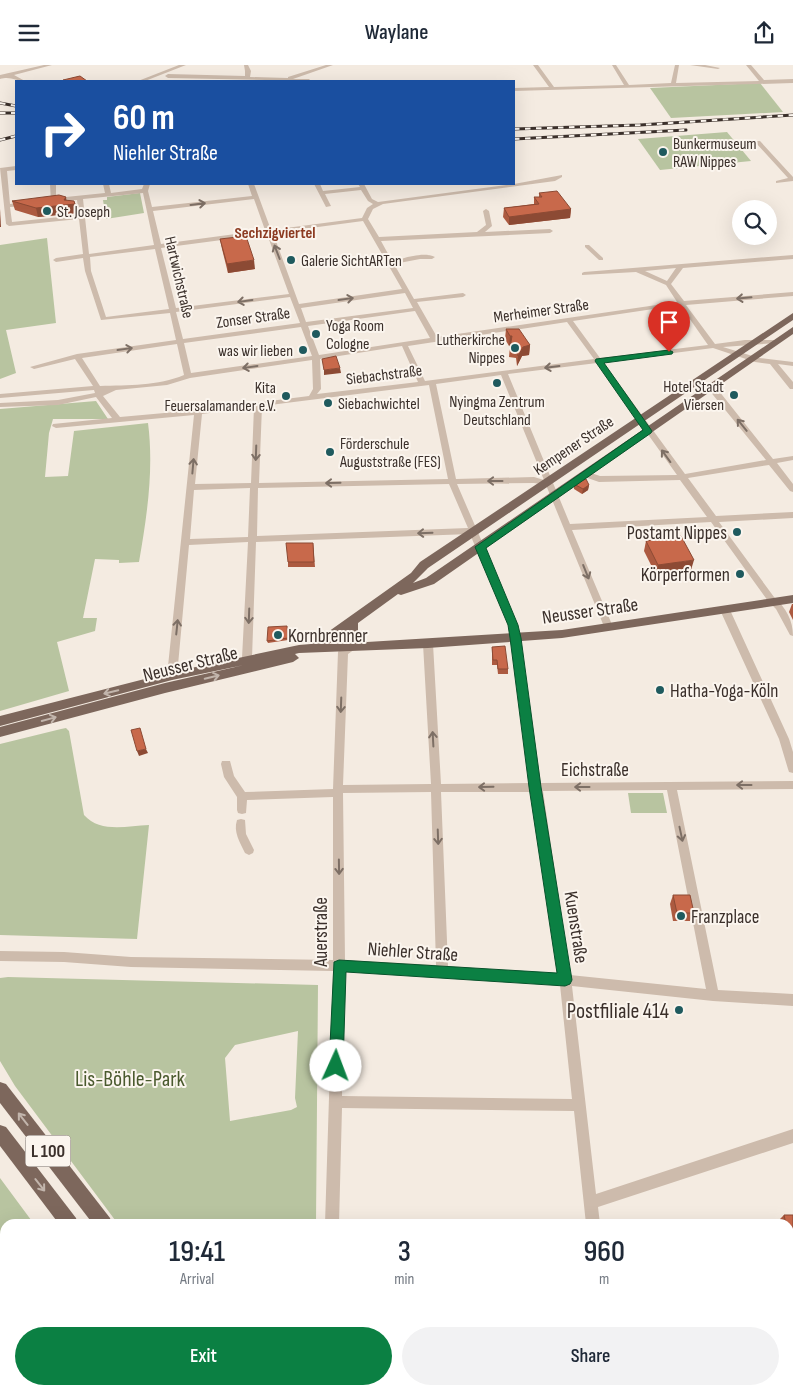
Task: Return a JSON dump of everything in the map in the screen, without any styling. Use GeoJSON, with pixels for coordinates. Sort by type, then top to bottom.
{"type":"FeatureCollection","features":[{"type":"Feature","properties":{"kind":"main road","name":"Kempener Straße"},"geometry":{"type":"LineString","coordinates":[[296,657],[315,647],[382,600],[415,575],[421,568],[474,531],[793,316]]}},
{"type":"Feature","properties":{"kind":"main road","name":"Kempener Straße"},"geometry":{"type":"LineString","coordinates":[[382,600],[436,577],[712,388],[793,330]]}},
{"type":"Feature","properties":{"kind":"main road"},"geometry":{"type":"LineString","coordinates":[[421,568],[428,576],[436,577]]}},
{"type":"Feature","properties":{"kind":"main road","name":"Neusser Straße"},"geometry":{"type":"LineString","coordinates":[[1,726],[296,657],[354,649],[515,638],[608,627],[793,599]]}},
{"type":"Feature","properties":{"kind":"main road"},"geometry":{"type":"LineString","coordinates":[[347,624],[352,635],[354,649]]}},
{"type":"Feature","properties":{"kind":"main road","name":"Neusser Straße"},"geometry":{"type":"LineString","coordinates":[[1,726],[172,676],[247,658],[315,647],[354,649],[391,646]]}},
{"type":"Feature","properties":{"kind":"main road"},"geometry":{"type":"LineString","coordinates":[[165,688],[172,676]]}},
{"type":"Feature","properties":{"kind":"main road","name":"L 100"},"geometry":{"type":"LineString","coordinates":[[0,1090],[100,1219]]}},
{"type":"Feature","properties":{"kind":"main road","name":"L 100"},"geometry":{"type":"LineString","coordinates":[[0,1133],[66,1219]]}},
{"type":"Feature","properties":{"kind":"street"},"geometry":{"type":"LineString","coordinates":[[0,77],[50,65]]}},
{"type":"Feature","properties":{"kind":"street"},"geometry":{"type":"LineString","coordinates":[[143,80],[184,65]]}},
{"type":"Feature","properties":{"kind":"street"},"geometry":{"type":"LineString","coordinates":[[246,65],[248,71],[247,78]]}},
{"type":"Feature","properties":{"kind":"street"},"geometry":{"type":"LineString","coordinates":[[284,80],[330,65]]}},
{"type":"Feature","properties":{"kind":"street"},"geometry":{"type":"LineString","coordinates":[[535,65],[552,88]]}},
{"type":"Feature","properties":{"kind":"street"},"geometry":{"type":"LineString","coordinates":[[614,65],[627,86]]}},
{"type":"Feature","properties":{"kind":"street"},"geometry":{"type":"LineString","coordinates":[[673,84],[677,65]]}},
{"type":"Feature","properties":{"kind":"street"},"geometry":{"type":"LineString","coordinates":[[692,65],[718,68]]}},
{"type":"Feature","properties":{"kind":"street"},"geometry":{"type":"LineString","coordinates":[[748,65],[763,81]]}},
{"type":"Feature","properties":{"kind":"street"},"geometry":{"type":"LineString","coordinates":[[158,69],[172,80]]}},
{"type":"Feature","properties":{"kind":"street"},"geometry":{"type":"LineString","coordinates":[[9,75],[21,80]]}},
{"type":"Feature","properties":{"kind":"street"},"geometry":{"type":"LineString","coordinates":[[168,77],[270,80]]}},
{"type":"Feature","properties":{"kind":"street"},"geometry":{"type":"LineString","coordinates":[[515,90],[793,81]]}},
{"type":"Feature","properties":{"kind":"street"},"geometry":{"type":"LineString","coordinates":[[758,142],[792,179]]}},
{"type":"Feature","properties":{"kind":"street"},"geometry":{"type":"LineString","coordinates":[[15,168],[2,170],[9,224],[82,217]]}},
{"type":"Feature","properties":{"kind":"street"},"geometry":{"type":"LineString","coordinates":[[515,184],[560,177]]}},
{"type":"Feature","properties":{"kind":"street"},"geometry":{"type":"LineString","coordinates":[[778,182],[792,179]]}},
{"type":"Feature","properties":{"kind":"street"},"geometry":{"type":"LineString","coordinates":[[52,185],[53,201]]}},
{"type":"Feature","properties":{"kind":"street"},"geometry":{"type":"LineString","coordinates":[[106,185],[108,195]]}},
{"type":"Feature","properties":{"kind":"street"},"geometry":{"type":"LineString","coordinates":[[251,185],[316,357],[317,389],[312,397]]}},
{"type":"Feature","properties":{"kind":"street"},"geometry":{"type":"LineString","coordinates":[[317,185],[328,206]]}},
{"type":"Feature","properties":{"kind":"street"},"geometry":{"type":"LineString","coordinates":[[321,193],[362,186],[370,200],[376,203],[510,185]]}},
{"type":"Feature","properties":{"kind":"street"},"geometry":{"type":"LineString","coordinates":[[44,202],[108,195],[146,187]]}},
{"type":"Feature","properties":{"kind":"street","name":"Hartwichstraße"},"geometry":{"type":"LineString","coordinates":[[146,187],[188,376]]}},
{"type":"Feature","properties":{"kind":"street"},"geometry":{"type":"LineString","coordinates":[[150,209],[256,197]]}},
{"type":"Feature","properties":{"kind":"street"},"geometry":{"type":"LineString","coordinates":[[80,198],[86,256],[100,316],[106,319],[293,295]]}},
{"type":"Feature","properties":{"kind":"street"},"geometry":{"type":"LineString","coordinates":[[7,206],[35,203]]}},
{"type":"Feature","properties":{"kind":"street"},"geometry":{"type":"LineString","coordinates":[[365,219],[370,209],[376,203]]}},
{"type":"Feature","properties":{"kind":"street"},"geometry":{"type":"LineString","coordinates":[[480,233],[489,226],[486,211]]}},
{"type":"Feature","properties":{"kind":"street"},"geometry":{"type":"LineString","coordinates":[[56,259],[365,219]]}},
{"type":"Feature","properties":{"kind":"street"},"geometry":{"type":"LineString","coordinates":[[365,219],[434,340]]}},
{"type":"Feature","properties":{"kind":"street"},"geometry":{"type":"LineString","coordinates":[[377,239],[550,231]]}},
{"type":"Feature","properties":{"kind":"street"},"geometry":{"type":"LineString","coordinates":[[587,247],[608,271]]}},
{"type":"Feature","properties":{"kind":"street"},"geometry":{"type":"LineString","coordinates":[[391,263],[421,257],[432,257]]}},
{"type":"Feature","properties":{"kind":"street"},"geometry":{"type":"LineString","coordinates":[[584,274],[793,257]]}},
{"type":"Feature","properties":{"kind":"street"},"geometry":{"type":"LineString","coordinates":[[668,283],[681,266]]}},
{"type":"Feature","properties":{"kind":"street"},"geometry":{"type":"LineString","coordinates":[[635,269],[668,283],[713,346],[773,363],[793,364]]}},
{"type":"Feature","properties":{"kind":"street"},"geometry":{"type":"LineString","coordinates":[[297,306],[406,291]]}},
{"type":"Feature","properties":{"kind":"street","name":"Merheimer Straße"},"geometry":{"type":"LineString","coordinates":[[0,405],[53,402],[117,388],[181,380],[188,376],[681,303],[793,294]]}},
{"type":"Feature","properties":{"kind":"street"},"geometry":{"type":"LineString","coordinates":[[412,301],[463,295]]}},
{"type":"Feature","properties":{"kind":"street","name":"Zonser Straße"},"geometry":{"type":"LineString","coordinates":[[34,367],[77,356],[417,309]]}},
{"type":"Feature","properties":{"kind":"street"},"geometry":{"type":"LineString","coordinates":[[569,320],[639,420],[774,602],[793,633]]}},
{"type":"Feature","properties":{"kind":"street","name":"Siebachstraße"},"geometry":{"type":"LineString","coordinates":[[56,426],[94,424],[117,419],[130,420],[258,405],[713,346],[776,341]]}},
{"type":"Feature","properties":{"kind":"street"},"geometry":{"type":"LineString","coordinates":[[404,344],[422,383]]}},
{"type":"Feature","properties":{"kind":"street"},"geometry":{"type":"LineString","coordinates":[[77,356],[98,392],[117,419]]}},
{"type":"Feature","properties":{"kind":"street"},"geometry":{"type":"LineString","coordinates":[[773,363],[793,387]]}},
{"type":"Feature","properties":{"kind":"street"},"geometry":{"type":"LineString","coordinates":[[504,373],[547,481],[556,494],[608,627]]}},
{"type":"Feature","properties":{"kind":"street","name":"Kuenstraße"},"geometry":{"type":"LineString","coordinates":[[432,382],[452,481],[513,625],[535,787],[565,980],[593,1219]]}},
{"type":"Feature","properties":{"kind":"street"},"geometry":{"type":"LineString","coordinates":[[712,388],[793,489]]}},
{"type":"Feature","properties":{"kind":"street","name":"Merheimer Straße"},"geometry":{"type":"LineString","coordinates":[[0,396],[98,392]]}},
{"type":"Feature","properties":{"kind":"street"},"geometry":{"type":"LineString","coordinates":[[247,658],[258,405]]}},
{"type":"Feature","properties":{"kind":"street"},"geometry":{"type":"LineString","coordinates":[[172,676],[198,412]]}},
{"type":"Feature","properties":{"kind":"street"},"geometry":{"type":"LineString","coordinates":[[585,475],[599,479],[681,477],[793,459]]}},
{"type":"Feature","properties":{"kind":"street"},"geometry":{"type":"LineString","coordinates":[[191,487],[452,481],[547,481]]}},
{"type":"Feature","properties":{"kind":"street"},"geometry":{"type":"LineString","coordinates":[[568,527],[793,515]]}},
{"type":"Feature","properties":{"kind":"street"},"geometry":{"type":"LineString","coordinates":[[185,542],[474,531]]}},
{"type":"Feature","properties":{"kind":"street"},"geometry":{"type":"LineString","coordinates":[[724,610],[784,739],[793,769]]}},
{"type":"Feature","properties":{"kind":"street"},"geometry":{"type":"LineString","coordinates":[[428,644],[436,788],[442,971]]}},
{"type":"Feature","properties":{"kind":"street","name":"Auerstraße"},"geometry":{"type":"LineString","coordinates":[[332,1219],[339,966],[338,791],[354,649]]}},
{"type":"Feature","properties":{"kind":"street"},"geometry":{"type":"LineString","coordinates":[[226,764],[229,777],[242,796],[242,810]]}},
{"type":"Feature","properties":{"kind":"street","name":"Eichstraße"},"geometry":{"type":"LineString","coordinates":[[242,796],[436,788],[793,785]]}},
{"type":"Feature","properties":{"kind":"street"},"geometry":{"type":"LineString","coordinates":[[671,786],[713,995]]}},
{"type":"Feature","properties":{"kind":"street"},"geometry":{"type":"LineString","coordinates":[[241,823],[241,834],[250,850]]}},
{"type":"Feature","properties":{"kind":"street","name":"Niehler Straße"},"geometry":{"type":"LineString","coordinates":[[0,956],[64,957],[130,962],[339,966],[442,971],[565,980],[713,995],[793,1000]]}},
{"type":"Feature","properties":{"kind":"street"},"geometry":{"type":"LineString","coordinates":[[335,1102],[579,1105]]}},
{"type":"Feature","properties":{"kind":"street"},"geometry":{"type":"LineString","coordinates":[[591,1202],[793,1136]]}},
{"type":"Feature","properties":{"kind":"green space"},"geometry":{"type":"Polygon","coordinates":[[[760,83],[783,112],[671,118],[650,88],[760,83]]]}},
{"type":"Feature","properties":{"kind":"green space"},"geometry":{"type":"Polygon","coordinates":[[[727,132],[751,161],[660,170],[638,139],[727,132]]]}},
{"type":"Feature","properties":{"kind":"green space"},"geometry":{"type":"Polygon","coordinates":[[[140,193],[144,213],[106,219],[103,200],[107,200],[107,197],[140,193]]]}},
{"type":"Feature","properties":{"kind":"green space"},"geometry":{"type":"Polygon","coordinates":[[[47,238],[56,323],[6,330],[16,373],[0,379],[0,245],[47,238]]]}},
{"type":"Feature","properties":{"kind":"green space"},"geometry":{"type":"Polygon","coordinates":[[[96,401],[108,419],[53,419],[49,433],[45,477],[68,476],[74,431],[148,423],[150,475],[139,562],[119,563],[119,560],[95,559],[83,618],[97,618],[95,631],[57,642],[69,691],[0,711],[0,409],[96,401]]]}},
{"type":"Feature","properties":{"kind":"green space"},"geometry":{"type":"Polygon","coordinates":[[[66,728],[69,731],[84,815],[90,821],[106,826],[149,825],[137,939],[0,935],[0,744],[66,728]]]}},
{"type":"Feature","properties":{"kind":"green space"},"geometry":{"type":"Polygon","coordinates":[[[628,793],[663,793],[667,813],[631,813],[628,793]]]}},
{"type":"Feature","properties":{"kind":"green space","name":"Lis-Böhle-Park"},"geometry":{"type":"Polygon","coordinates":[[[0,978],[318,985],[316,1219],[114,1219],[15,1086],[0,1061],[0,978]],[[298,1031],[235,1045],[225,1058],[230,1121],[291,1110],[297,1107],[295,1098],[298,1031]]]}},
{"type":"Feature","properties":{"kind":"green space"},"geometry":{"type":"Polygon","coordinates":[[[0,1178],[30,1219],[0,1219],[0,1178]]]}},
{"type":"Feature","properties":{"kind":"building"},"geometry":{"type":"Polygon","coordinates":[[[80,76],[86,80],[63,80],[80,76]]]}},
{"type":"Feature","properties":{"kind":"building"},"geometry":{"type":"Polygon","coordinates":[[[557,191],[571,209],[509,217],[504,208],[539,204],[534,197],[542,197],[539,193],[557,191]]]}},
{"type":"Feature","properties":{"kind":"building"},"geometry":{"type":"Polygon","coordinates":[[[59,195],[66,197],[64,200],[74,201],[75,204],[36,208],[12,201],[59,195]]]}},
{"type":"Feature","properties":{"kind":"building"},"geometry":{"type":"Polygon","coordinates":[[[246,236],[254,260],[227,264],[220,239],[246,236]]]}},
{"type":"Feature","properties":{"kind":"building"},"geometry":{"type":"Polygon","coordinates":[[[506,329],[519,329],[530,345],[523,347],[518,356],[517,348],[510,348],[512,336],[510,336],[506,329]]]}},
{"type":"Feature","properties":{"kind":"building"},"geometry":{"type":"Polygon","coordinates":[[[336,356],[340,368],[324,370],[322,359],[336,356]]]}},
{"type":"Feature","properties":{"kind":"building"},"geometry":{"type":"Polygon","coordinates":[[[586,479],[589,485],[583,489],[574,484],[586,479]]]}},
{"type":"Feature","properties":{"kind":"building"},"geometry":{"type":"Polygon","coordinates":[[[681,536],[694,560],[658,565],[646,541],[681,536]]]}},
{"type":"Feature","properties":{"kind":"building"},"geometry":{"type":"Polygon","coordinates":[[[286,543],[313,543],[314,562],[288,562],[286,543]]]}},
{"type":"Feature","properties":{"kind":"building","name":"Kornbrenner"},"geometry":{"type":"Polygon","coordinates":[[[287,626],[288,638],[267,641],[268,627],[287,626]]]}},
{"type":"Feature","properties":{"kind":"building"},"geometry":{"type":"Polygon","coordinates":[[[505,646],[508,669],[498,669],[497,660],[493,660],[492,647],[505,646]]]}},
{"type":"Feature","properties":{"kind":"building"},"geometry":{"type":"Polygon","coordinates":[[[140,728],[146,749],[137,751],[131,730],[140,728]]]}},
{"type":"Feature","properties":{"kind":"building"},"geometry":{"type":"Polygon","coordinates":[[[673,895],[690,895],[694,913],[677,913],[673,895]]]}},
{"type":"Feature","properties":{"kind":"building"},"geometry":{"type":"Polygon","coordinates":[[[784,1215],[793,1215],[793,1219],[785,1219],[784,1215]]]}},
{"type":"Feature","properties":{"kind":"railway"},"geometry":{"type":"LineString","coordinates":[[0,103],[15,106]]}},
{"type":"Feature","properties":{"kind":"railway"},"geometry":{"type":"LineString","coordinates":[[0,113],[15,113]]}},
{"type":"Feature","properties":{"kind":"railway"},"geometry":{"type":"LineString","coordinates":[[515,129],[640,125],[793,115]]}},
{"type":"Feature","properties":{"kind":"railway"},"geometry":{"type":"LineString","coordinates":[[515,139],[686,130]]}},
{"type":"Feature","properties":{"kind":"railway"},"geometry":{"type":"LineString","coordinates":[[0,140],[15,136]]}},
{"type":"Feature","properties":{"kind":"place","name":"Bunkermuseum RAW Nippes"},"geometry":{"type":"Point","coordinates":[663,152]}},
{"type":"Feature","properties":{"kind":"place","name":"St. Joseph"},"geometry":{"type":"Point","coordinates":[47,211]}},
{"type":"Feature","properties":{"kind":"place","name":"Galerie SichtARTen"},"geometry":{"type":"Point","coordinates":[291,260]}},
{"type":"Feature","properties":{"kind":"place","name":"Yoga Room Cologne"},"geometry":{"type":"Point","coordinates":[316,334]}},
{"type":"Feature","properties":{"kind":"place","name":"Lutherkirche Nippes"},"geometry":{"type":"Point","coordinates":[515,348]}},
{"type":"Feature","properties":{"kind":"place","name":"was wir lieben"},"geometry":{"type":"Point","coordinates":[303,350]}},
{"type":"Feature","properties":{"kind":"place","name":"Nyingma Zentrum Deutschland"},"geometry":{"type":"Point","coordinates":[497,383]}},
{"type":"Feature","properties":{"kind":"place","name":"Hotel Stadt Viersen"},"geometry":{"type":"Point","coordinates":[734,395]}},
{"type":"Feature","properties":{"kind":"place","name":"Kita Feuersalamander e.V."},"geometry":{"type":"Point","coordinates":[286,396]}},
{"type":"Feature","properties":{"kind":"place","name":"Siebachwichtel"},"geometry":{"type":"Point","coordinates":[328,403]}},
{"type":"Feature","properties":{"kind":"place","name":"Förderschule Auguststraße (FES)"},"geometry":{"type":"Point","coordinates":[330,452]}},
{"type":"Feature","properties":{"kind":"place","name":"Postamt Nippes"},"geometry":{"type":"Point","coordinates":[737,532]}},
{"type":"Feature","properties":{"kind":"place","name":"Körperformen"},"geometry":{"type":"Point","coordinates":[740,574]}},
{"type":"Feature","properties":{"kind":"place","name":"Kornbrenner"},"geometry":{"type":"Point","coordinates":[278,635]}},
{"type":"Feature","properties":{"kind":"place","name":"Hatha-Yoga-Köln"},"geometry":{"type":"Point","coordinates":[660,690]}},
{"type":"Feature","properties":{"kind":"place","name":"Franzplace"},"geometry":{"type":"Point","coordinates":[681,916]}},
{"type":"Feature","properties":{"kind":"place","name":"Postfiliale 414"},"geometry":{"type":"Point","coordinates":[679,1010]}},
{"type":"Feature","properties":{"kind":"district","name":"Sechzigviertel"},"geometry":{"type":"Point","coordinates":[275,232]}},
{"type":"Feature","properties":{"kind":"route"},"geometry":{"type":"LineString","coordinates":[[336,1066],[339,966],[565,980],[535,787],[513,625],[480,547],[648,431],[599,361],[669,352]]}}]}
